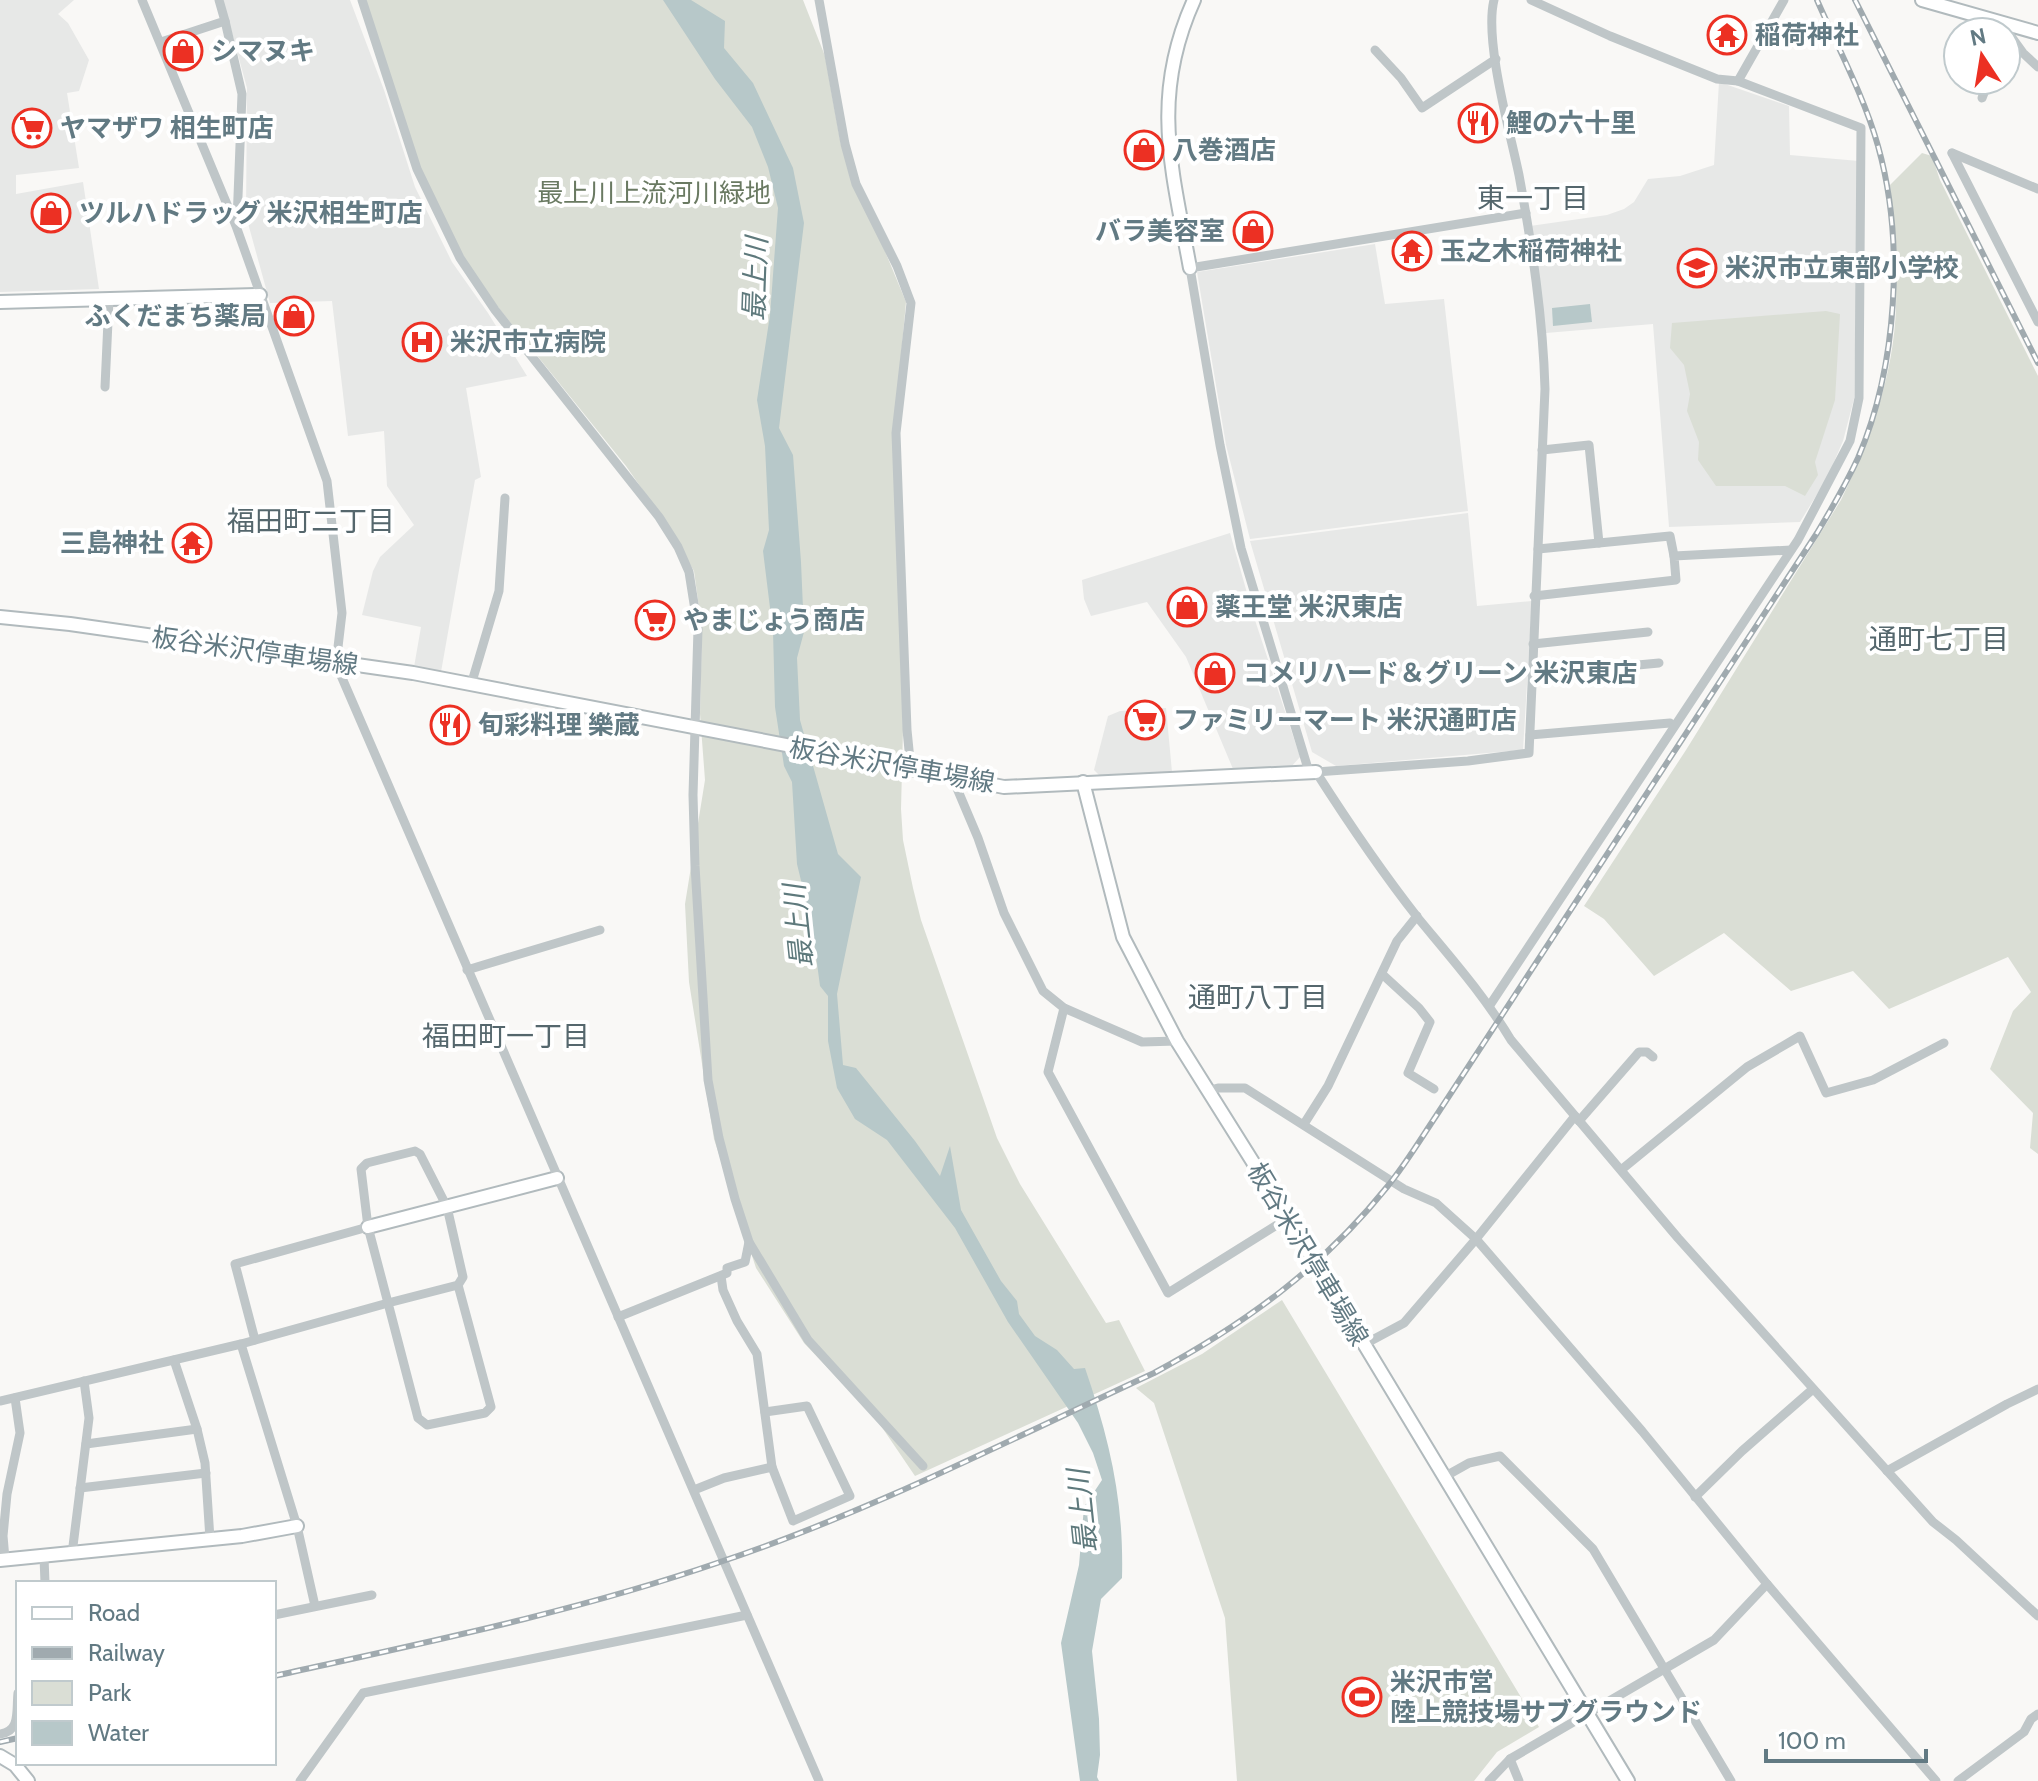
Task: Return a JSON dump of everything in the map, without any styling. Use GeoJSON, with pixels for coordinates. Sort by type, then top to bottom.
{"type":"FeatureCollection","features":[{"type":"Feature","properties":{"kind":"main road"},"geometry":{"type":"LineString","coordinates":[[1190,268],[1167,122],[1172,61],[1194,0]]}},
{"type":"Feature","properties":{"kind":"main road"},"geometry":{"type":"LineString","coordinates":[[1922,0],[1963,16]]}},
{"type":"Feature","properties":{"kind":"main road"},"geometry":{"type":"LineString","coordinates":[[0,302],[260,295]]}},
{"type":"Feature","properties":{"kind":"main road","name":"板谷米沢停車場線"},"geometry":{"type":"LineString","coordinates":[[0,617],[70,624],[413,673],[1004,787],[1083,782],[1123,937],[1177,1041],[1288,1218],[1628,1781]]}},
{"type":"Feature","properties":{"kind":"main road"},"geometry":{"type":"LineString","coordinates":[[1083,782],[1313,772]]}},
{"type":"Feature","properties":{"kind":"main road"},"geometry":{"type":"LineString","coordinates":[[368,1227],[557,1178]]}},
{"type":"Feature","properties":{"kind":"main road"},"geometry":{"type":"LineString","coordinates":[[2,1560],[242,1536],[297,1526]]}},
{"type":"Feature","properties":{"kind":"main road"},"geometry":{"type":"LineString","coordinates":[[0,1756],[15,1765],[28,1781]]}},
{"type":"Feature","properties":{"kind":"street"},"geometry":{"type":"LineString","coordinates":[[142,0],[236,226],[327,481],[342,613],[336,664],[819,1781]]}},
{"type":"Feature","properties":{"kind":"street"},"geometry":{"type":"LineString","coordinates":[[219,0],[242,94],[236,226]]}},
{"type":"Feature","properties":{"kind":"street"},"geometry":{"type":"LineString","coordinates":[[362,0],[417,169],[460,258],[495,310],[623,468],[678,547],[689,572],[698,629],[694,728],[695,866],[708,1080],[719,1138],[749,1242],[808,1340],[923,1466]]}},
{"type":"Feature","properties":{"kind":"street"},"geometry":{"type":"LineString","coordinates":[[819,0],[845,144],[856,184],[897,266],[911,303],[896,433],[907,730],[905,769]]}},
{"type":"Feature","properties":{"kind":"street"},"geometry":{"type":"LineString","coordinates":[[1313,772],[1468,761],[1529,753],[1544,334],[1526,213],[1491,34],[1494,0]]}},
{"type":"Feature","properties":{"kind":"street"},"geometry":{"type":"LineString","coordinates":[[1490,1005],[1791,550],[1850,441],[1859,398],[1861,128],[1738,81],[1717,79],[1531,0]]}},
{"type":"Feature","properties":{"kind":"street"},"geometry":{"type":"LineString","coordinates":[[1738,81],[1784,0]]}},
{"type":"Feature","properties":{"kind":"street"},"geometry":{"type":"LineString","coordinates":[[161,42],[225,21]]}},
{"type":"Feature","properties":{"kind":"street"},"geometry":{"type":"LineString","coordinates":[[1375,50],[1401,78],[1422,108],[1496,59]]}},
{"type":"Feature","properties":{"kind":"street"},"geometry":{"type":"LineString","coordinates":[[2022,52],[2038,67]]}},
{"type":"Feature","properties":{"kind":"street"},"geometry":{"type":"LineString","coordinates":[[2038,189],[1952,153],[2038,322]]}},
{"type":"Feature","properties":{"kind":"street"},"geometry":{"type":"LineString","coordinates":[[1526,213],[1190,268],[1241,548],[1313,772],[1417,916],[1490,1005],[1511,1040],[1621,1170],[1933,1522],[2034,1605],[2038,1616]]}},
{"type":"Feature","properties":{"kind":"street"},"geometry":{"type":"LineString","coordinates":[[105,387],[109,299]]}},
{"type":"Feature","properties":{"kind":"street"},"geometry":{"type":"LineString","coordinates":[[1542,450],[1589,445],[1599,543]]}},
{"type":"Feature","properties":{"kind":"street"},"geometry":{"type":"LineString","coordinates":[[471,685],[499,591],[505,498]]}},
{"type":"Feature","properties":{"kind":"street"},"geometry":{"type":"LineString","coordinates":[[1534,596],[1676,580],[1670,536],[1538,549]]}},
{"type":"Feature","properties":{"kind":"street"},"geometry":{"type":"LineString","coordinates":[[1674,556],[1791,550]]}},
{"type":"Feature","properties":{"kind":"street"},"geometry":{"type":"LineString","coordinates":[[1533,644],[1648,632]]}},
{"type":"Feature","properties":{"kind":"street"},"geometry":{"type":"LineString","coordinates":[[1532,675],[1659,663]]}},
{"type":"Feature","properties":{"kind":"street"},"geometry":{"type":"LineString","coordinates":[[1530,735],[1670,723]]}},
{"type":"Feature","properties":{"kind":"street"},"geometry":{"type":"LineString","coordinates":[[944,777],[956,786],[1004,913],[1043,991],[1064,1008],[1142,1042],[1177,1041]]}},
{"type":"Feature","properties":{"kind":"street"},"geometry":{"type":"LineString","coordinates":[[1304,1124],[1328,1086],[1397,941],[1417,916]]}},
{"type":"Feature","properties":{"kind":"street"},"geometry":{"type":"LineString","coordinates":[[467,970],[600,930]]}},
{"type":"Feature","properties":{"kind":"street"},"geometry":{"type":"LineString","coordinates":[[1382,974],[1430,1022],[1408,1073],[1434,1089]]}},
{"type":"Feature","properties":{"kind":"street"},"geometry":{"type":"LineString","coordinates":[[1064,1008],[1048,1072],[1168,1293],[1288,1218]]}},
{"type":"Feature","properties":{"kind":"street"},"geometry":{"type":"LineString","coordinates":[[1621,1170],[1747,1067],[1800,1036],[1826,1093],[1873,1080],[1944,1043]]}},
{"type":"Feature","properties":{"kind":"street"},"geometry":{"type":"LineString","coordinates":[[1363,1345],[1404,1323],[1577,1118],[1639,1052],[1647,1052],[1653,1057]]}},
{"type":"Feature","properties":{"kind":"street"},"geometry":{"type":"LineString","coordinates":[[1207,1091],[1245,1088],[1404,1189],[1436,1203],[1476,1239],[1936,1781]]}},
{"type":"Feature","properties":{"kind":"street"},"geometry":{"type":"LineString","coordinates":[[0,1401],[241,1344],[388,1303],[458,1285],[463,1277],[447,1207],[420,1154],[415,1151],[367,1163],[361,1169],[368,1227],[388,1303],[418,1418],[427,1425],[485,1413],[491,1407],[458,1285]]}},
{"type":"Feature","properties":{"kind":"street"},"geometry":{"type":"LineString","coordinates":[[255,1340],[235,1264],[368,1227]]}},
{"type":"Feature","properties":{"kind":"street"},"geometry":{"type":"LineString","coordinates":[[618,1317],[727,1273],[727,1268],[745,1262],[749,1242]]}},
{"type":"Feature","properties":{"kind":"street"},"geometry":{"type":"LineString","coordinates":[[721,1276],[723,1290],[737,1321],[757,1354],[772,1467],[793,1521],[850,1496],[807,1406],[765,1412]]}},
{"type":"Feature","properties":{"kind":"street"},"geometry":{"type":"LineString","coordinates":[[241,1344],[297,1526],[315,1606]]}},
{"type":"Feature","properties":{"kind":"street"},"geometry":{"type":"LineString","coordinates":[[174,1360],[197,1429],[206,1473],[210,1539]]}},
{"type":"Feature","properties":{"kind":"street"},"geometry":{"type":"LineString","coordinates":[[72,1554],[89,1418],[84,1381]]}},
{"type":"Feature","properties":{"kind":"street"},"geometry":{"type":"LineString","coordinates":[[1695,1497],[1813,1389]]}},
{"type":"Feature","properties":{"kind":"street"},"geometry":{"type":"LineString","coordinates":[[1887,1471],[2038,1389]]}},
{"type":"Feature","properties":{"kind":"street"},"geometry":{"type":"LineString","coordinates":[[2,1560],[3,1494],[20,1433],[15,1398]]}},
{"type":"Feature","properties":{"kind":"street"},"geometry":{"type":"LineString","coordinates":[[86,1444],[197,1429]]}},
{"type":"Feature","properties":{"kind":"street"},"geometry":{"type":"LineString","coordinates":[[1444,1477],[1469,1463],[1500,1456],[1593,1549],[1731,1781]]}},
{"type":"Feature","properties":{"kind":"street"},"geometry":{"type":"LineString","coordinates":[[694,1490],[724,1478],[772,1467]]}},
{"type":"Feature","properties":{"kind":"street"},"geometry":{"type":"LineString","coordinates":[[80,1488],[206,1473]]}},
{"type":"Feature","properties":{"kind":"street"},"geometry":{"type":"LineString","coordinates":[[44,1557],[45,1581]]}},
{"type":"Feature","properties":{"kind":"street"},"geometry":{"type":"LineString","coordinates":[[1489,1781],[1510,1759],[1714,1640],[1767,1584]]}},
{"type":"Feature","properties":{"kind":"street"},"geometry":{"type":"LineString","coordinates":[[276,1615],[372,1595]]}},
{"type":"Feature","properties":{"kind":"street"},"geometry":{"type":"LineString","coordinates":[[300,1781],[363,1693],[747,1615]]}},
{"type":"Feature","properties":{"kind":"street"},"geometry":{"type":"LineString","coordinates":[[1958,1781],[2024,1732],[2031,1719],[2038,1714]]}},
{"type":"Feature","properties":{"kind":"street"},"geometry":{"type":"LineString","coordinates":[[1510,1759],[1519,1781]]}},
{"type":"Feature","properties":{"kind":"shaded area","name":"ヤマザワ 相生町店"},"geometry":{"type":"Polygon","coordinates":[[[0,0],[74,0],[58,14],[68,23],[89,60],[79,91],[67,93],[79,168],[16,175],[16,194],[83,182],[99,289],[0,292],[0,0]]]}},
{"type":"Feature","properties":{"kind":"shaded area","name":"米沢市立病院"},"geometry":{"type":"Polygon","coordinates":[[[223,0],[350,0],[384,90],[415,187],[452,262],[527,376],[466,388],[481,477],[475,480],[441,672],[414,667],[421,627],[362,615],[373,571],[380,557],[414,525],[387,486],[384,431],[348,436],[332,301],[270,303],[246,216],[247,88],[223,0]]]}},
{"type":"Feature","properties":{"kind":"shaded area","name":"米沢市立東部小学校"},"geometry":{"type":"Polygon","coordinates":[[[1719,82],[1789,106],[1790,155],[1859,161],[1854,399],[1843,441],[1827,478],[1800,522],[1669,527],[1653,324],[1546,333],[1530,226],[1607,215],[1634,202],[1648,179],[1680,176],[1714,165],[1719,82]]]}},
{"type":"Feature","properties":{"kind":"shaded area"},"geometry":{"type":"Polygon","coordinates":[[[1375,244],[1385,304],[1444,299],[1468,511],[1250,539],[1226,445],[1197,272],[1375,244]]]}},
{"type":"Feature","properties":{"kind":"shaded area"},"geometry":{"type":"Polygon","coordinates":[[[1468,513],[1477,606],[1532,601],[1523,750],[1336,766],[1312,752],[1250,541],[1468,513]]]}},
{"type":"Feature","properties":{"kind":"shaded area"},"geometry":{"type":"Polygon","coordinates":[[[1230,533],[1300,757],[1291,767],[1233,769],[1186,657],[1147,602],[1091,616],[1084,599],[1082,580],[1230,533]]]}},
{"type":"Feature","properties":{"kind":"shaded area","name":"ファミリーマート 米沢通町店"},"geometry":{"type":"Polygon","coordinates":[[[1166,708],[1172,772],[1100,776],[1094,770],[1108,716],[1120,711],[1166,708]]]}},
{"type":"Feature","properties":{"kind":"green space","name":"最上川上流河川緑地"},"geometry":{"type":"Polygon","coordinates":[[[365,0],[803,0],[825,56],[841,145],[906,302],[894,432],[903,730],[901,809],[903,840],[913,888],[921,920],[997,1138],[1020,1184],[1106,1323],[1119,1320],[1145,1371],[915,1476],[877,1420],[804,1343],[756,1268],[714,1139],[689,982],[685,904],[705,780],[700,714],[702,629],[694,571],[626,466],[481,286],[453,238],[420,168],[365,0]]]}},
{"type":"Feature","properties":{"kind":"green space"},"geometry":{"type":"Polygon","coordinates":[[[1922,153],[1932,156],[1940,180],[2038,376],[2038,1154],[2030,1148],[2033,1113],[1990,1069],[2013,1011],[2031,992],[2008,957],[1889,1009],[1853,971],[1791,991],[1724,933],[1654,976],[1604,919],[1584,906],[1686,750],[1852,478],[1871,431],[1891,357],[1896,277],[1890,185],[1922,153]]]}},
{"type":"Feature","properties":{"kind":"green space"},"geometry":{"type":"Polygon","coordinates":[[[1826,311],[1840,314],[1835,400],[1815,462],[1818,475],[1805,496],[1785,486],[1716,486],[1698,460],[1699,442],[1687,411],[1690,394],[1684,365],[1670,348],[1672,323],[1826,311]]]}},
{"type":"Feature","properties":{"kind":"green space"},"geometry":{"type":"Polygon","coordinates":[[[1282,1300],[1539,1727],[1497,1752],[1474,1781],[1237,1781],[1225,1618],[1154,1403],[1136,1388],[1202,1354],[1282,1300]]]}},
{"type":"Feature","properties":{"kind":"water"},"geometry":{"type":"Polygon","coordinates":[[[663,0],[691,0],[725,21],[724,48],[753,83],[793,168],[804,223],[779,428],[793,455],[801,562],[804,632],[797,658],[800,720],[838,854],[861,877],[837,994],[843,1065],[856,1068],[940,1176],[950,1146],[961,1210],[1001,1281],[1017,1301],[1019,1314],[1035,1336],[1057,1350],[1074,1369],[1085,1368],[1102,1421],[1118,1497],[1122,1578],[1101,1599],[1092,1651],[1099,1719],[1099,1781],[1080,1781],[1061,1643],[1079,1565],[1084,1507],[1102,1480],[1093,1453],[1078,1423],[1008,1322],[955,1228],[887,1140],[855,1119],[837,1088],[828,1041],[828,996],[820,986],[812,926],[797,864],[792,782],[784,766],[775,707],[773,632],[763,551],[769,530],[765,446],[757,400],[770,315],[778,208],[768,167],[752,127],[715,79],[663,0]]]}},
{"type":"Feature","properties":{"kind":"water"},"geometry":{"type":"Polygon","coordinates":[[[1590,304],[1592,322],[1553,326],[1552,308],[1590,304]]]}},
{"type":"Feature","properties":{"kind":"railway"},"geometry":{"type":"LineString","coordinates":[[276,1676],[498,1625],[665,1580],[776,1542],[886,1498],[1154,1373],[1220,1335],[1309,1269],[1362,1216],[1394,1179],[1418,1143],[1817,533],[1858,458],[1871,422],[1889,345],[1893,304],[1892,222],[1872,127],[1817,0]]}},
{"type":"Feature","properties":{"kind":"railway"},"geometry":{"type":"LineString","coordinates":[[1855,0],[2038,363]]}},
{"type":"Feature","properties":{"kind":"railway"},"geometry":{"type":"LineString","coordinates":[[0,1742],[16,1738]]}},
{"type":"Feature","properties":{"kind":"place","name":"稲荷神社"},"geometry":{"type":"Point","coordinates":[1727,35]}},
{"type":"Feature","properties":{"kind":"place","name":"シマヌキ"},"geometry":{"type":"Point","coordinates":[183,51]}},
{"type":"Feature","properties":{"kind":"place","name":"鯉の六十里"},"geometry":{"type":"Point","coordinates":[1478,123]}},
{"type":"Feature","properties":{"kind":"place","name":"ヤマザワ 相生町店"},"geometry":{"type":"Point","coordinates":[32,128]}},
{"type":"Feature","properties":{"kind":"place","name":"八巻酒店"},"geometry":{"type":"Point","coordinates":[1144,150]}},
{"type":"Feature","properties":{"kind":"place","name":"ツルハドラッグ 米沢相生町店"},"geometry":{"type":"Point","coordinates":[51,213]}},
{"type":"Feature","properties":{"kind":"place","name":"バラ美容室"},"geometry":{"type":"Point","coordinates":[1253,231]}},
{"type":"Feature","properties":{"kind":"place","name":"玉之木稲荷神社"},"geometry":{"type":"Point","coordinates":[1412,251]}},
{"type":"Feature","properties":{"kind":"place","name":"米沢市立東部小学校"},"geometry":{"type":"Point","coordinates":[1697,268]}},
{"type":"Feature","properties":{"kind":"place","name":"ふくだまち薬局"},"geometry":{"type":"Point","coordinates":[294,316]}},
{"type":"Feature","properties":{"kind":"place","name":"米沢市立病院"},"geometry":{"type":"Point","coordinates":[422,342]}},
{"type":"Feature","properties":{"kind":"place","name":"三島神社"},"geometry":{"type":"Point","coordinates":[192,543]}},
{"type":"Feature","properties":{"kind":"place","name":"薬王堂 米沢東店"},"geometry":{"type":"Point","coordinates":[1187,607]}},
{"type":"Feature","properties":{"kind":"place","name":"やまじょう商店"},"geometry":{"type":"Point","coordinates":[655,620]}},
{"type":"Feature","properties":{"kind":"place","name":"コメリハード＆グリーン 米沢東店"},"geometry":{"type":"Point","coordinates":[1215,673]}},
{"type":"Feature","properties":{"kind":"place","name":"ファミリーマート 米沢通町店"},"geometry":{"type":"Point","coordinates":[1145,720]}},
{"type":"Feature","properties":{"kind":"place","name":"旬彩料理 樂蔵"},"geometry":{"type":"Point","coordinates":[450,725]}},
{"type":"Feature","properties":{"kind":"place","name":"米沢市営 陸上競技場サブグラウンド"},"geometry":{"type":"Point","coordinates":[1362,1697]}},
{"type":"Feature","properties":{"kind":"district","name":"東一丁目"},"geometry":{"type":"Point","coordinates":[1533,198]}},
{"type":"Feature","properties":{"kind":"district","name":"福田町二丁目"},"geometry":{"type":"Point","coordinates":[311,521]}},
{"type":"Feature","properties":{"kind":"district","name":"通町七丁目"},"geometry":{"type":"Point","coordinates":[1939,639]}},
{"type":"Feature","properties":{"kind":"district","name":"通町八丁目"},"geometry":{"type":"Point","coordinates":[1258,997]}},
{"type":"Feature","properties":{"kind":"district","name":"福田町一丁目"},"geometry":{"type":"Point","coordinates":[506,1036]}},
{"type":"Feature","properties":{"kind":"water label","name":"最上川"},"geometry":{"type":"Point","coordinates":[755,279]}},
{"type":"Feature","properties":{"kind":"water label","name":"最上川"},"geometry":{"type":"Point","coordinates":[798,926]}},
{"type":"Feature","properties":{"kind":"water label","name":"最上川"},"geometry":{"type":"Point","coordinates":[1082,1511]}}]}
